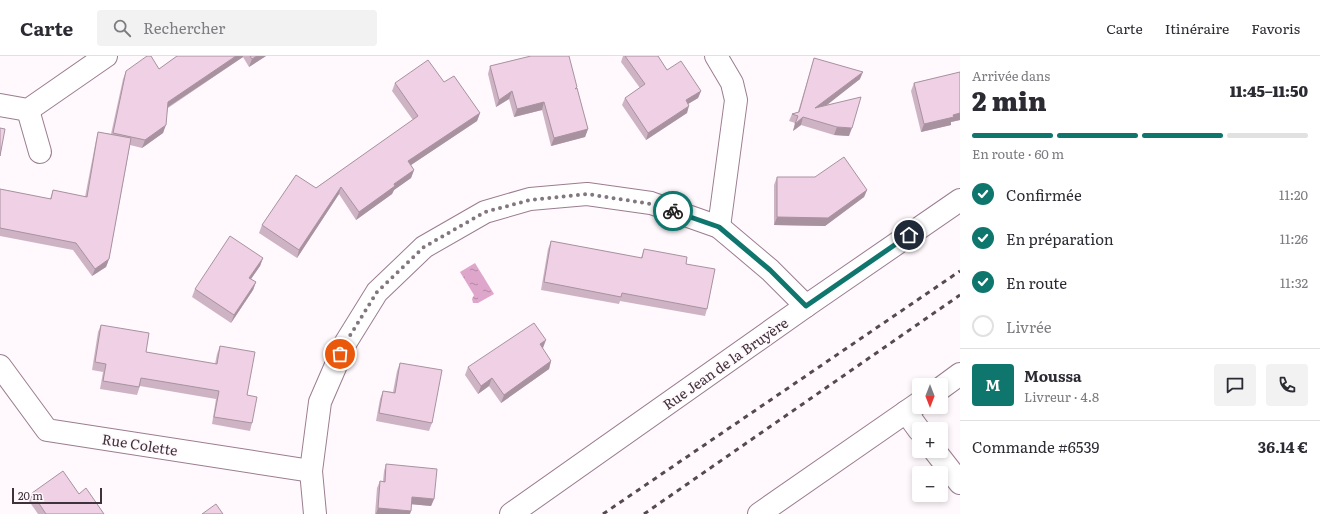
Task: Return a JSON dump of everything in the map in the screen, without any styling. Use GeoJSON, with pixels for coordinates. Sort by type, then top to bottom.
{"type":"FeatureCollection","features":[{"type":"Feature","properties":{"kind":"street"},"geometry":{"type":"LineString","coordinates":[[0,105],[28,110],[106,56]]}},
{"type":"Feature","properties":{"kind":"street"},"geometry":{"type":"LineString","coordinates":[[716,56],[732,83],[736,100],[719,227]]}},
{"type":"Feature","properties":{"kind":"street"},"geometry":{"type":"LineString","coordinates":[[28,110],[40,152]]}},
{"type":"Feature","properties":{"kind":"street"},"geometry":{"type":"LineString","coordinates":[[315,514],[311,471],[320,402],[346,342],[377,292],[424,247],[485,212],[530,200],[587,194],[651,204],[719,227],[770,270],[806,306]]}},
{"type":"Feature","properties":{"kind":"street","name":"Rue Jean de la Bruyère"},"geometry":{"type":"LineString","coordinates":[[511,514],[806,306],[960,200]]}},
{"type":"Feature","properties":{"kind":"street","name":"Rue Colette"},"geometry":{"type":"LineString","coordinates":[[0,366],[47,430],[311,471]]}},
{"type":"Feature","properties":{"kind":"street"},"geometry":{"type":"LineString","coordinates":[[948,383],[960,374]]}},
{"type":"Feature","properties":{"kind":"street"},"geometry":{"type":"LineString","coordinates":[[759,514],[912,408]]}},
{"type":"Feature","properties":{"kind":"street"},"geometry":{"type":"LineString","coordinates":[[940,458],[960,483]]}},
{"type":"Feature","properties":{"kind":"water"},"geometry":{"type":"Polygon","coordinates":[[[475,263],[494,294],[478,303],[473,303],[472,299],[474,295],[460,272],[475,263]]]}},
{"type":"Feature","properties":{"kind":"building"},"geometry":{"type":"Polygon","coordinates":[[[147,56],[151,56],[159,69],[177,56],[236,56],[168,102],[166,125],[145,140],[113,133],[126,71],[147,56]]]}},
{"type":"Feature","properties":{"kind":"building"},"geometry":{"type":"Polygon","coordinates":[[[250,56],[257,56],[252,59],[250,56]]]}},
{"type":"Feature","properties":{"kind":"building"},"geometry":{"type":"Polygon","coordinates":[[[531,56],[569,56],[577,87],[575,89],[577,88],[588,129],[554,138],[544,102],[517,109],[512,91],[499,100],[490,66],[531,56]]]}},
{"type":"Feature","properties":{"kind":"building"},"geometry":{"type":"Polygon","coordinates":[[[625,56],[658,56],[667,70],[681,61],[701,91],[686,100],[689,106],[648,133],[625,98],[645,84],[625,56]]]}},
{"type":"Feature","properties":{"kind":"building"},"geometry":{"type":"Polygon","coordinates":[[[814,58],[863,72],[815,108],[861,97],[852,128],[837,127],[803,117],[795,124],[798,116],[792,114],[799,112],[814,58]]]}},
{"type":"Feature","properties":{"kind":"building"},"geometry":{"type":"Polygon","coordinates":[[[428,60],[444,82],[454,76],[480,113],[408,161],[414,170],[359,212],[341,187],[299,250],[262,225],[296,175],[316,188],[418,116],[395,83],[428,60]]]}},
{"type":"Feature","properties":{"kind":"building"},"geometry":{"type":"Polygon","coordinates":[[[960,72],[960,113],[953,115],[954,117],[924,124],[914,83],[960,72]]]}},
{"type":"Feature","properties":{"kind":"building"},"geometry":{"type":"Polygon","coordinates":[[[0,128],[5,129],[0,156],[0,128]]]}},
{"type":"Feature","properties":{"kind":"building"},"geometry":{"type":"Polygon","coordinates":[[[98,132],[131,138],[109,259],[95,269],[76,243],[0,228],[0,189],[51,199],[53,190],[87,197],[98,132]]]}},
{"type":"Feature","properties":{"kind":"building"},"geometry":{"type":"Polygon","coordinates":[[[844,157],[867,190],[828,218],[777,217],[777,177],[815,177],[844,157]]]}},
{"type":"Feature","properties":{"kind":"building"},"geometry":{"type":"Polygon","coordinates":[[[230,236],[263,258],[249,278],[256,282],[234,315],[195,289],[230,236]]]}},
{"type":"Feature","properties":{"kind":"building"},"geometry":{"type":"Polygon","coordinates":[[[551,241],[642,258],[644,249],[687,257],[686,264],[715,269],[707,309],[622,293],[621,297],[544,282],[551,241]]]}},
{"type":"Feature","properties":{"kind":"building"},"geometry":{"type":"Polygon","coordinates":[[[534,323],[546,340],[540,344],[551,361],[504,395],[492,378],[481,386],[468,367],[534,323]]]}},
{"type":"Feature","properties":{"kind":"building"},"geometry":{"type":"Polygon","coordinates":[[[101,325],[149,333],[146,352],[217,364],[220,346],[255,352],[247,395],[257,397],[252,423],[214,417],[219,391],[141,378],[139,387],[103,381],[106,364],[95,362],[101,325]]]}},
{"type":"Feature","properties":{"kind":"building"},"geometry":{"type":"Polygon","coordinates":[[[400,363],[442,370],[432,423],[379,413],[383,391],[395,393],[400,363]]]}},
{"type":"Feature","properties":{"kind":"building"},"geometry":{"type":"Polygon","coordinates":[[[386,464],[437,469],[434,499],[412,497],[411,511],[378,508],[380,481],[385,482],[386,464]]]}},
{"type":"Feature","properties":{"kind":"building"},"geometry":{"type":"Polygon","coordinates":[[[63,471],[79,494],[86,488],[104,514],[46,514],[32,493],[63,471]]]}},
{"type":"Feature","properties":{"kind":"building"},"geometry":{"type":"Polygon","coordinates":[[[216,504],[223,514],[202,514],[216,504]]]}},
{"type":"Feature","properties":{"kind":"railway"},"geometry":{"type":"LineString","coordinates":[[603,514],[960,271]]}},
{"type":"Feature","properties":{"kind":"railway"},"geometry":{"type":"LineString","coordinates":[[644,514],[960,295]]}},
{"type":"Feature","properties":{"kind":"way so far"},"geometry":{"type":"LineString","coordinates":[[340,354],[377,292],[424,247],[485,212],[530,200],[587,194],[651,204],[673,211]]}},
{"type":"Feature","properties":{"kind":"route"},"geometry":{"type":"LineString","coordinates":[[673,211],[719,227],[770,270],[806,306],[909,235]]}}]}
